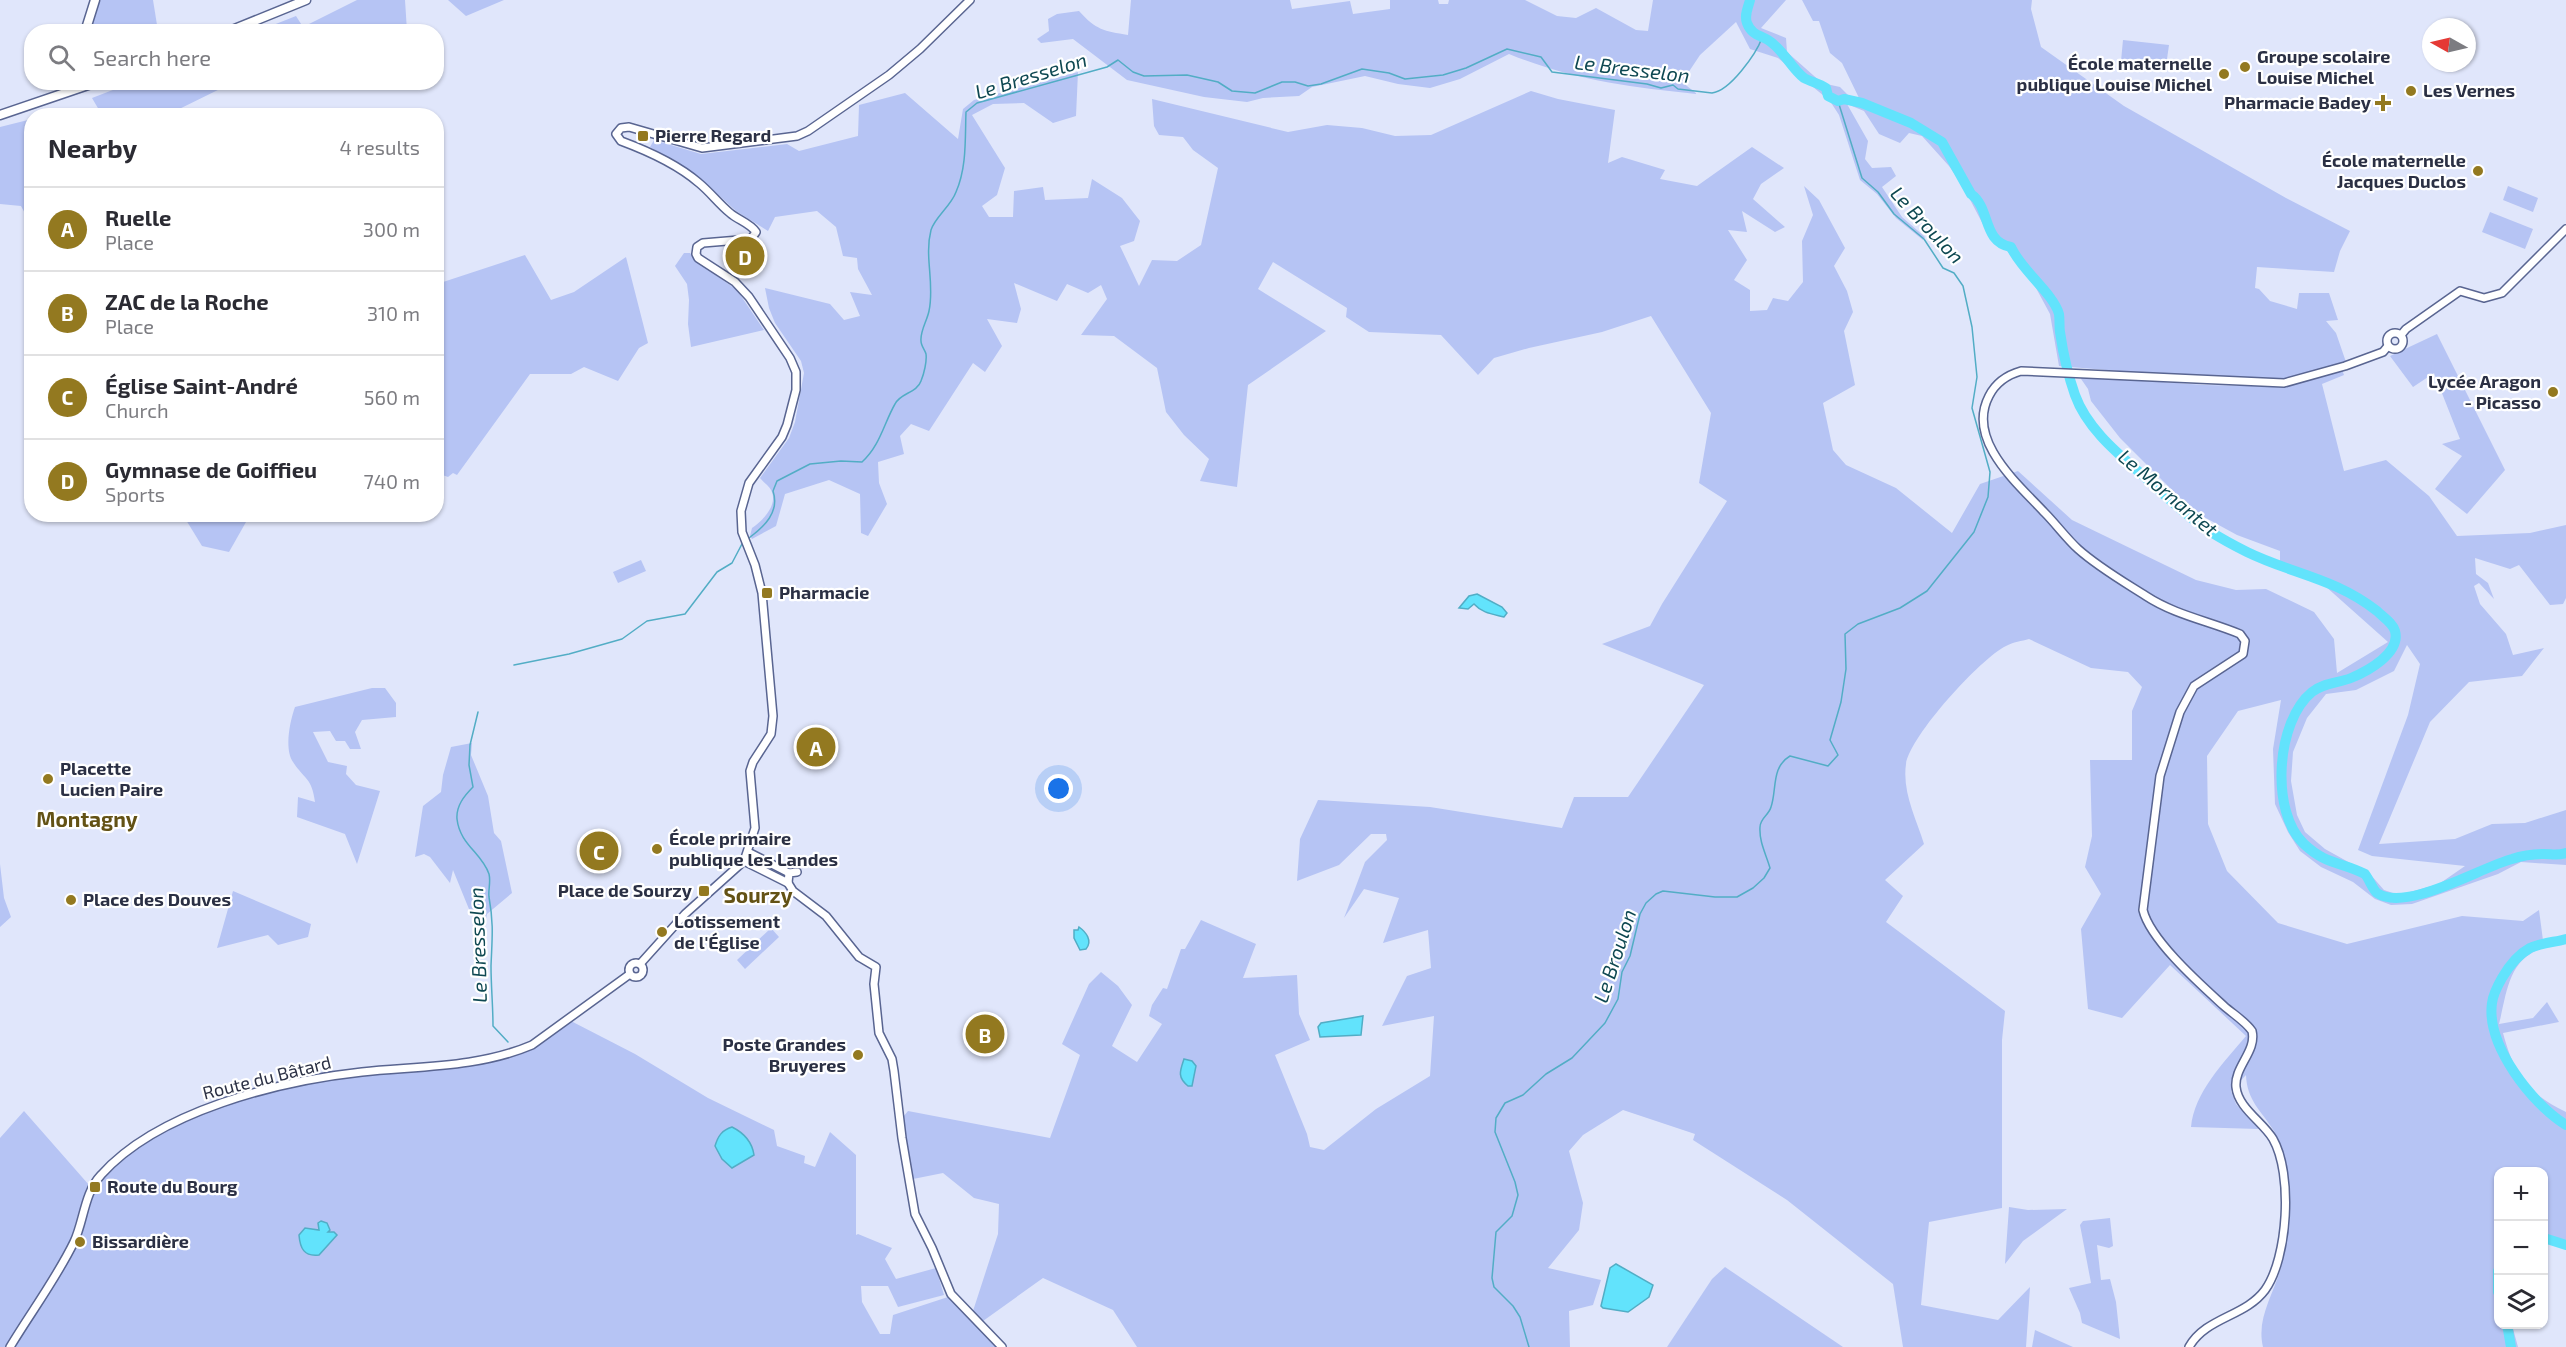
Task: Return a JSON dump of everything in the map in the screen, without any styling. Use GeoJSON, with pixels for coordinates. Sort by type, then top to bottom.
{"type":"FeatureCollection","features":[{"type":"Feature","properties":{"kind":"main road"},"geometry":{"type":"LineString","coordinates":[[88,24],[95,0]]}},
{"type":"Feature","properties":{"kind":"main road"},"geometry":{"type":"LineString","coordinates":[[247,24],[306,0]]}},
{"type":"Feature","properties":{"kind":"main road"},"geometry":{"type":"LineString","coordinates":[[0,115],[71,90]]}},
{"type":"Feature","properties":{"kind":"street"},"geometry":{"type":"LineString","coordinates":[[970,0],[921,48],[888,75],[808,131],[797,136],[702,148],[628,127],[621,128],[616,134],[618,140],[651,153],[698,181],[729,212],[756,232],[751,239],[703,243],[696,250],[698,258],[735,282],[749,297],[790,358],[796,372],[796,390],[787,425],[782,437],[753,476],[745,493],[740,518],[762,593],[773,716],[771,734],[753,762],[750,771],[755,816],[752,841],[744,861],[788,883],[793,891],[826,916],[859,957],[876,968],[874,984],[879,1033],[892,1059],[915,1214],[951,1294],[1002,1347]]}},
{"type":"Feature","properties":{"kind":"street"},"geometry":{"type":"LineString","coordinates":[[2401,335],[2406,329],[2460,291],[2484,298],[2502,293],[2566,230]]}},
{"type":"Feature","properties":{"kind":"street"},"geometry":{"type":"LineString","coordinates":[[2390,334],[2401,335],[2403,341],[2401,348],[2393,350],[2388,346],[2386,340],[2390,334]]}},
{"type":"Feature","properties":{"kind":"street"},"geometry":{"type":"LineString","coordinates":[[2189,1347],[2206,1328],[2247,1306],[2264,1291],[2275,1269],[2285,1213],[2284,1186],[2278,1150],[2265,1128],[2241,1101],[2236,1087],[2238,1071],[2253,1040],[2252,1031],[2188,972],[2164,945],[2145,918],[2143,910],[2160,776],[2180,711],[2194,686],[2237,659],[2243,654],[2246,645],[2240,634],[2182,615],[2148,598],[2079,550],[2004,469],[1993,451],[1984,424],[1985,408],[1991,393],[2002,380],[2021,371],[2064,371],[2284,383],[2345,366],[2383,352],[2388,346]]}},
{"type":"Feature","properties":{"kind":"street"},"geometry":{"type":"LineString","coordinates":[[748,852],[793,873],[788,883]]}},
{"type":"Feature","properties":{"kind":"street","name":"Route du Bâtard"},"geometry":{"type":"LineString","coordinates":[[10,1347],[70,1250],[94,1184],[135,1144],[160,1128],[195,1112],[242,1097],[320,1078],[361,1072],[420,1069],[515,1052],[531,1045],[630,974],[631,965],[640,964],[685,914],[744,861]]}},
{"type":"Feature","properties":{"kind":"shaded area"},"geometry":{"type":"Polygon","coordinates":[[[100,0],[153,0],[157,24],[92,24],[100,0]]]}},
{"type":"Feature","properties":{"kind":"shaded area"},"geometry":{"type":"Polygon","coordinates":[[[357,0],[405,0],[407,24],[309,24],[357,0]]]}},
{"type":"Feature","properties":{"kind":"shaded area"},"geometry":{"type":"Polygon","coordinates":[[[448,0],[504,0],[466,16],[448,0]]]}},
{"type":"Feature","properties":{"kind":"shaded area"},"geometry":{"type":"Polygon","coordinates":[[[1131,0],[1290,0],[1292,9],[1350,1],[1353,14],[1390,9],[1390,0],[1438,0],[1439,4],[1448,4],[1449,0],[1525,0],[1557,16],[1576,18],[1596,8],[1636,30],[1648,31],[1653,0],[1786,0],[1761,28],[1786,38],[1787,52],[1822,83],[1840,87],[1850,97],[1860,100],[1842,63],[1830,53],[1819,21],[1813,21],[1802,0],[2032,0],[2031,9],[2041,47],[2124,106],[2286,198],[2350,231],[2340,251],[2334,272],[2257,267],[2255,288],[2259,289],[2270,301],[2297,309],[2299,293],[2329,293],[2338,320],[2326,321],[2336,333],[2346,362],[2340,364],[2344,375],[2322,384],[2344,471],[2386,460],[2429,496],[2457,536],[2530,533],[2566,525],[2566,598],[2563,604],[2550,605],[2519,565],[2510,569],[2475,558],[2476,574],[2488,583],[2494,599],[2479,583],[2474,586],[2480,604],[2506,634],[2513,655],[2544,648],[2522,676],[2469,682],[2430,722],[2379,844],[2455,839],[2492,824],[2525,823],[2566,810],[2566,865],[2521,862],[2498,874],[2412,904],[2391,905],[2375,899],[2353,882],[2321,867],[2300,851],[2288,832],[2275,804],[2273,749],[2281,700],[2238,711],[2207,756],[2208,824],[2227,871],[2278,923],[2347,944],[2462,916],[2523,921],[2539,910],[2544,948],[2532,953],[2516,968],[2507,989],[2499,1024],[2533,1018],[2547,1002],[2559,1022],[2503,1033],[2512,1060],[2524,1081],[2541,1097],[2566,1112],[2566,1246],[2548,1242],[2548,1167],[2494,1167],[2494,1329],[2513,1329],[2518,1347],[2263,1347],[2261,1336],[2264,1316],[2281,1267],[2288,1226],[2288,1181],[2282,1150],[2274,1131],[2252,1099],[2246,1075],[2231,1091],[2236,1104],[2259,1129],[2191,1127],[2193,1114],[2204,1090],[2246,1036],[2170,965],[2122,1018],[2088,1009],[2081,929],[2101,894],[2085,867],[2092,836],[2090,760],[2132,760],[2132,711],[2142,687],[2128,672],[2091,668],[2029,639],[2006,646],[1995,653],[1964,681],[1933,718],[1910,751],[1906,764],[1906,785],[1910,805],[1924,844],[1885,880],[1903,896],[1886,922],[2005,1011],[2002,1040],[2002,1208],[1929,1222],[1921,1305],[1998,1320],[2030,1287],[2026,1347],[1903,1347],[1893,1284],[1787,1200],[1693,1140],[1695,1134],[1623,1110],[1583,1135],[1569,1151],[1583,1203],[1579,1230],[1548,1268],[1601,1280],[1593,1305],[1569,1311],[1570,1347],[1137,1347],[1113,1310],[1043,1278],[983,1321],[973,1311],[998,1234],[999,1204],[974,1198],[943,1173],[913,1179],[903,1117],[908,1111],[1050,1138],[1080,1055],[1062,1044],[1089,984],[1101,972],[1118,986],[1132,1005],[1112,1046],[1137,1062],[1162,1024],[1149,1016],[1152,1005],[1163,988],[1167,989],[1181,949],[1185,949],[1201,920],[1256,944],[1243,978],[1297,975],[1299,1014],[1310,1040],[1275,1055],[1307,1134],[1310,1147],[1324,1150],[1376,1109],[1430,1076],[1434,1016],[1382,1026],[1407,976],[1431,968],[1428,930],[1383,943],[1399,898],[1364,889],[1344,918],[1365,862],[1387,840],[1386,834],[1371,834],[1339,865],[1297,881],[1300,839],[1318,800],[1430,807],[1562,828],[1574,797],[1628,797],[1704,685],[1602,644],[1650,626],[1727,501],[1699,483],[1711,413],[1651,316],[1602,332],[1494,358],[1478,375],[1441,335],[1369,332],[1346,317],[1347,308],[1273,262],[1258,289],[1326,331],[1248,385],[1237,487],[1200,481],[1209,459],[1184,435],[1166,412],[1157,368],[1114,336],[1081,335],[1107,299],[1101,285],[1088,293],[1067,284],[1057,301],[1014,283],[1021,309],[1017,323],[987,319],[1002,346],[985,372],[973,363],[929,431],[911,424],[900,436],[904,454],[878,462],[879,483],[887,504],[868,536],[861,533],[860,494],[829,480],[785,494],[776,526],[752,539],[750,536],[752,528],[765,517],[773,501],[771,490],[760,478],[789,438],[795,422],[804,373],[801,361],[775,323],[765,288],[830,304],[844,320],[860,316],[850,292],[872,295],[858,269],[857,258],[843,256],[836,227],[817,211],[775,217],[768,231],[736,211],[699,177],[650,147],[654,140],[701,154],[787,144],[799,151],[858,136],[859,105],[905,93],[958,139],[963,109],[974,100],[1078,72],[1076,116],[1053,123],[1024,103],[993,104],[972,115],[1005,168],[997,195],[982,206],[989,217],[1013,217],[1014,191],[1043,187],[1045,200],[1088,198],[1092,179],[1122,198],[1140,221],[1134,241],[1120,246],[1139,286],[1152,260],[1177,261],[1201,245],[1218,168],[1193,150],[1183,137],[1159,135],[1154,126],[1152,99],[1288,132],[1327,125],[1362,128],[1395,136],[1431,135],[1531,91],[1558,99],[1615,110],[1608,163],[1622,157],[1665,170],[1660,179],[1697,186],[1752,147],[1784,168],[1761,184],[1753,199],[1785,227],[1775,232],[1742,211],[1747,232],[1728,230],[1747,260],[1734,280],[1750,290],[1750,311],[1767,310],[1773,298],[1788,301],[1803,282],[1802,241],[1813,215],[1804,186],[1819,200],[1845,248],[1834,266],[1847,291],[1853,312],[1844,331],[1855,385],[1823,403],[1833,450],[1846,465],[1896,488],[1952,533],[1980,484],[2018,471],[2072,520],[2196,580],[2236,590],[2266,589],[2314,612],[2334,639],[2337,673],[2388,642],[2324,585],[2280,569],[2280,551],[2237,535],[2204,517],[2183,501],[2120,438],[2091,401],[2088,389],[2079,376],[2204,385],[2247,386],[2248,382],[2059,366],[2050,314],[2036,288],[2008,252],[1989,236],[1963,186],[1949,166],[1922,136],[1909,133],[1900,143],[1879,134],[1864,111],[1847,104],[1868,141],[1865,159],[1872,168],[1891,167],[1896,176],[1882,187],[1902,217],[1925,237],[1923,240],[1896,218],[1877,194],[1860,180],[1839,115],[1830,101],[1778,58],[1750,49],[1736,22],[1700,55],[1682,82],[1697,94],[1601,81],[1556,70],[1509,54],[1460,79],[1430,88],[1398,84],[1365,76],[1312,87],[1299,96],[1263,98],[1247,102],[1204,97],[1127,80],[1073,39],[1041,43],[1037,39],[1049,31],[1048,19],[1057,14],[1079,11],[1101,29],[1128,35],[1131,0]],[[2407,645],[2394,671],[2356,690],[2326,694],[2307,718],[2293,752],[2291,781],[2297,815],[2305,832],[2325,849],[2370,874],[2384,890],[2399,895],[2439,884],[2465,866],[2372,856],[2358,850],[2408,715],[2420,664],[2407,645]]]}},
{"type":"Feature","properties":{"kind":"shaded area"},"geometry":{"type":"Polygon","coordinates":[[[296,16],[301,24],[276,24],[296,16]]]}},
{"type":"Feature","properties":{"kind":"shaded area"},"geometry":{"type":"Polygon","coordinates":[[[2123,40],[2169,45],[2166,66],[2121,61],[2123,40]]]}},
{"type":"Feature","properties":{"kind":"shaded area"},"geometry":{"type":"Polygon","coordinates":[[[113,90],[218,90],[181,108],[98,108],[92,98],[113,90]]]}},
{"type":"Feature","properties":{"kind":"shaded area"},"geometry":{"type":"Polygon","coordinates":[[[24,121],[24,212],[21,206],[0,204],[0,127],[24,121]]]}},
{"type":"Feature","properties":{"kind":"shaded area"},"geometry":{"type":"Polygon","coordinates":[[[2508,186],[2538,198],[2533,212],[2503,200],[2508,186]]]}},
{"type":"Feature","properties":{"kind":"shaded area"},"geometry":{"type":"Polygon","coordinates":[[[2490,212],[2533,229],[2525,249],[2482,232],[2490,212]]]}},
{"type":"Feature","properties":{"kind":"shaded area"},"geometry":{"type":"Polygon","coordinates":[[[684,253],[690,253],[697,262],[737,290],[764,330],[691,347],[687,284],[675,266],[684,253]]]}},
{"type":"Feature","properties":{"kind":"shaded area"},"geometry":{"type":"Polygon","coordinates":[[[525,255],[551,300],[574,292],[626,257],[648,343],[639,348],[618,381],[584,367],[571,374],[530,374],[457,475],[453,473],[448,477],[444,476],[444,282],[525,255]]]}},
{"type":"Feature","properties":{"kind":"shaded area"},"geometry":{"type":"Polygon","coordinates":[[[2437,334],[2505,470],[2467,514],[2435,489],[2462,456],[2442,444],[2460,439],[2434,373],[2413,387],[2390,356],[2437,334]]]}},
{"type":"Feature","properties":{"kind":"shaded area"},"geometry":{"type":"Polygon","coordinates":[[[187,522],[246,522],[229,552],[202,546],[187,522]]]}},
{"type":"Feature","properties":{"kind":"shaded area"},"geometry":{"type":"Polygon","coordinates":[[[641,560],[646,571],[618,583],[613,572],[641,560]]]}},
{"type":"Feature","properties":{"kind":"shaded area"},"geometry":{"type":"Polygon","coordinates":[[[1477,594],[1502,607],[1507,613],[1504,617],[1491,614],[1474,604],[1468,609],[1459,608],[1469,596],[1477,594]]]}},
{"type":"Feature","properties":{"kind":"shaded area"},"geometry":{"type":"Polygon","coordinates":[[[372,688],[385,688],[396,703],[396,717],[362,720],[355,732],[361,749],[350,749],[345,741],[336,741],[330,731],[313,732],[328,762],[347,766],[346,774],[356,785],[380,791],[357,864],[345,834],[297,817],[298,797],[315,802],[310,784],[290,756],[289,735],[295,707],[372,688]]]}},
{"type":"Feature","properties":{"kind":"shaded area"},"geometry":{"type":"Polygon","coordinates":[[[472,743],[471,755],[488,796],[494,833],[501,841],[512,893],[487,914],[484,928],[471,914],[453,870],[450,883],[430,857],[424,854],[415,857],[423,806],[441,792],[451,747],[472,743]]]}},
{"type":"Feature","properties":{"kind":"shaded area"},"geometry":{"type":"Polygon","coordinates":[[[0,864],[4,898],[11,917],[0,927],[0,864]]]}},
{"type":"Feature","properties":{"kind":"shaded area"},"geometry":{"type":"Polygon","coordinates":[[[233,891],[311,924],[308,937],[278,945],[268,935],[217,948],[233,891]]]}},
{"type":"Feature","properties":{"kind":"shaded area"},"geometry":{"type":"Polygon","coordinates":[[[1079,927],[1089,940],[1086,949],[1080,950],[1074,938],[1074,930],[1078,930],[1079,927]]]}},
{"type":"Feature","properties":{"kind":"shaded area"},"geometry":{"type":"Polygon","coordinates":[[[771,928],[779,937],[745,969],[737,960],[771,928]]]}},
{"type":"Feature","properties":{"kind":"shaded area"},"geometry":{"type":"Polygon","coordinates":[[[1363,1016],[1361,1035],[1320,1037],[1318,1027],[1321,1023],[1363,1016]]]}},
{"type":"Feature","properties":{"kind":"shaded area"},"geometry":{"type":"Polygon","coordinates":[[[569,1020],[635,1054],[708,1098],[774,1130],[777,1146],[805,1156],[804,1163],[815,1167],[830,1132],[856,1155],[856,1235],[892,1248],[885,1259],[896,1279],[936,1268],[944,1295],[898,1307],[888,1286],[861,1286],[862,1302],[880,1334],[890,1334],[893,1315],[948,1297],[998,1347],[0,1347],[0,1138],[24,1111],[89,1185],[151,1137],[215,1108],[332,1078],[447,1069],[489,1062],[509,1057],[534,1046],[569,1020]]]}},
{"type":"Feature","properties":{"kind":"shaded area"},"geometry":{"type":"Polygon","coordinates":[[[1184,1059],[1192,1061],[1196,1066],[1192,1086],[1188,1086],[1181,1077],[1184,1059]]]}},
{"type":"Feature","properties":{"kind":"shaded area"},"geometry":{"type":"Polygon","coordinates":[[[732,1127],[747,1138],[754,1155],[732,1168],[722,1159],[715,1146],[721,1134],[732,1127]]]}},
{"type":"Feature","properties":{"kind":"shaded area"},"geometry":{"type":"Polygon","coordinates":[[[2009,1207],[2028,1210],[2067,1209],[2023,1241],[2005,1264],[2009,1207]]]}},
{"type":"Feature","properties":{"kind":"shaded area"},"geometry":{"type":"Polygon","coordinates":[[[2110,1218],[2113,1246],[2109,1248],[2097,1245],[2101,1280],[2110,1279],[2116,1302],[2120,1339],[2082,1323],[2069,1288],[2091,1283],[2080,1225],[2083,1221],[2110,1218]]]}},
{"type":"Feature","properties":{"kind":"shaded area"},"geometry":{"type":"Polygon","coordinates":[[[321,1221],[327,1223],[330,1230],[328,1232],[334,1232],[337,1235],[319,1255],[310,1255],[302,1248],[299,1235],[305,1228],[319,1230],[318,1223],[321,1221]]]}},
{"type":"Feature","properties":{"kind":"shaded area"},"geometry":{"type":"Polygon","coordinates":[[[1616,1264],[1653,1285],[1649,1297],[1628,1312],[1601,1306],[1610,1268],[1616,1264]]]}},
{"type":"Feature","properties":{"kind":"shaded area"},"geometry":{"type":"Polygon","coordinates":[[[1725,1267],[1843,1347],[1667,1347],[1712,1279],[1725,1267]]]}},
{"type":"Feature","properties":{"kind":"shaded area"},"geometry":{"type":"Polygon","coordinates":[[[2035,1330],[2073,1347],[2032,1347],[2035,1330]]]}},
{"type":"Feature","properties":{"kind":"waterway","name":"Le Mornantet"},"geometry":{"type":"LineString","coordinates":[[1750,0],[1746,17],[1751,30],[1768,40],[1783,53],[1804,78],[1826,88],[1828,96],[1838,101],[1844,99],[1862,103],[1911,123],[1942,142],[1971,194],[1982,207],[1995,239],[2011,247],[2056,306],[2064,356],[2075,395],[2081,409],[2110,446],[2176,506],[2211,532],[2264,559],[2345,591],[2377,611],[2392,625],[2396,639],[2393,647],[2382,660],[2358,675],[2312,692],[2300,706],[2291,723],[2285,744],[2282,789],[2286,811],[2293,829],[2304,844],[2327,860],[2365,874],[2377,893],[2390,898],[2406,897],[2444,887],[2516,858],[2536,854],[2566,853]]}},
{"type":"Feature","properties":{"kind":"waterway","name":"Le Bresselon"},"geometry":{"type":"LineString","coordinates":[[749,538],[765,524],[772,512],[775,499],[773,491],[777,481],[810,464],[841,461],[862,462],[877,442],[897,400],[919,385],[926,360],[921,337],[931,301],[929,250],[931,230],[951,202],[960,182],[965,152],[966,112],[977,103],[1107,67],[1118,60],[1133,72],[1144,76],[1187,75],[1218,82],[1232,91],[1255,93],[1282,82],[1295,82],[1308,86],[1321,84],[1362,69],[1389,73],[1405,79],[1443,75],[1466,68],[1507,49],[1541,57],[1552,72],[1647,84],[1661,88],[1673,85],[1678,89],[1712,93],[1727,86],[1734,79],[1748,62],[1762,38]]}},
{"type":"Feature","properties":{"kind":"waterway","name":"Le Broulon"},"geometry":{"type":"LineString","coordinates":[[1529,1347],[1520,1317],[1513,1306],[1494,1287],[1492,1278],[1496,1232],[1512,1216],[1518,1195],[1495,1132],[1496,1118],[1505,1103],[1523,1095],[1546,1074],[1572,1058],[1605,1023],[1618,999],[1622,972],[1630,956],[1640,914],[1646,903],[1656,894],[1663,891],[1737,897],[1753,888],[1764,878],[1770,868],[1762,843],[1760,824],[1771,807],[1780,766],[1790,756],[1828,766],[1838,755],[1830,740],[1841,702],[1846,669],[1845,634],[1858,624],[1900,608],[1927,591],[1974,532],[1988,497],[1990,472],[1972,408],[1977,377],[1972,327],[1963,286],[1954,273],[1943,268],[1924,239],[1894,214],[1878,192],[1862,178],[1838,101]]}},
{"type":"Feature","properties":{"kind":"waterway","name":"Le Bresselon"},"geometry":{"type":"LineString","coordinates":[[514,665],[569,654],[622,639],[647,621],[685,614],[717,572],[732,563],[743,542]]}},
{"type":"Feature","properties":{"kind":"waterway","name":"Le Bresselon"},"geometry":{"type":"LineString","coordinates":[[478,712],[470,745],[469,765],[473,787],[461,801],[457,819],[462,836],[489,874],[493,1026],[508,1042]]}},
{"type":"Feature","properties":{"kind":"waterway","name":"Le Mornantet"},"geometry":{"type":"LineString","coordinates":[[2566,939],[2534,946],[2521,954],[2502,978],[2492,1003],[2492,1019],[2496,1037],[2514,1072],[2539,1103],[2566,1125]]}},
{"type":"Feature","properties":{"kind":"waterway","name":"Le Mornantet"},"geometry":{"type":"LineString","coordinates":[[2548,1239],[2566,1245]]}},
{"type":"Feature","properties":{"kind":"waterway","name":"Le Mornantet"},"geometry":{"type":"LineString","coordinates":[[2508,1329],[2511,1347]]}},
{"type":"Feature","properties":{"kind":"place","name":"Groupe scolaire Louise Michel"},"geometry":{"type":"Point","coordinates":[2245,67]}},
{"type":"Feature","properties":{"kind":"place","name":"École maternelle publique Louise Michel"},"geometry":{"type":"Point","coordinates":[2224,74]}},
{"type":"Feature","properties":{"kind":"place","name":"Les Vernes"},"geometry":{"type":"Point","coordinates":[2411,91]}},
{"type":"Feature","properties":{"kind":"place","name":"Pharmacie Badey"},"geometry":{"type":"Point","coordinates":[2383,103]}},
{"type":"Feature","properties":{"kind":"place","name":"Pierre Regard"},"geometry":{"type":"Point","coordinates":[643,136]}},
{"type":"Feature","properties":{"kind":"place","name":"École maternelle Jacques Duclos"},"geometry":{"type":"Point","coordinates":[2478,171]}},
{"type":"Feature","properties":{"kind":"place","name":"Gymnase de Goiffieu"},"geometry":{"type":"Point","coordinates":[745,256]}},
{"type":"Feature","properties":{"kind":"place","name":"Lycée Aragon - Picasso"},"geometry":{"type":"Point","coordinates":[2553,392]}},
{"type":"Feature","properties":{"kind":"place","name":"Pharmacie"},"geometry":{"type":"Point","coordinates":[767,593]}},
{"type":"Feature","properties":{"kind":"place","name":"Ruelle"},"geometry":{"type":"Point","coordinates":[816,747]}},
{"type":"Feature","properties":{"kind":"place","name":"Placette Lucien Paire"},"geometry":{"type":"Point","coordinates":[48,779]}},
{"type":"Feature","properties":{"kind":"place","name":"École primaire publique les Landes"},"geometry":{"type":"Point","coordinates":[657,849]}},
{"type":"Feature","properties":{"kind":"place","name":"Église Saint-André"},"geometry":{"type":"Point","coordinates":[599,851]}},
{"type":"Feature","properties":{"kind":"place","name":"Place de Sourzy"},"geometry":{"type":"Point","coordinates":[704,891]}},
{"type":"Feature","properties":{"kind":"place","name":"Place des Douves"},"geometry":{"type":"Point","coordinates":[71,900]}},
{"type":"Feature","properties":{"kind":"place","name":"Lotissement de l'Église"},"geometry":{"type":"Point","coordinates":[662,932]}},
{"type":"Feature","properties":{"kind":"place","name":"ZAC de la Roche"},"geometry":{"type":"Point","coordinates":[985,1034]}},
{"type":"Feature","properties":{"kind":"place","name":"Poste Grandes Bruyeres"},"geometry":{"type":"Point","coordinates":[858,1055]}},
{"type":"Feature","properties":{"kind":"place","name":"Route du Bourg"},"geometry":{"type":"Point","coordinates":[95,1187]}},
{"type":"Feature","properties":{"kind":"place","name":"Bissardière"},"geometry":{"type":"Point","coordinates":[80,1242]}},
{"type":"Feature","properties":{"kind":"district","name":"Montagny"},"geometry":{"type":"Point","coordinates":[87,820]}},
{"type":"Feature","properties":{"kind":"district","name":"Sourzy"},"geometry":{"type":"Point","coordinates":[758,896]}}]}
